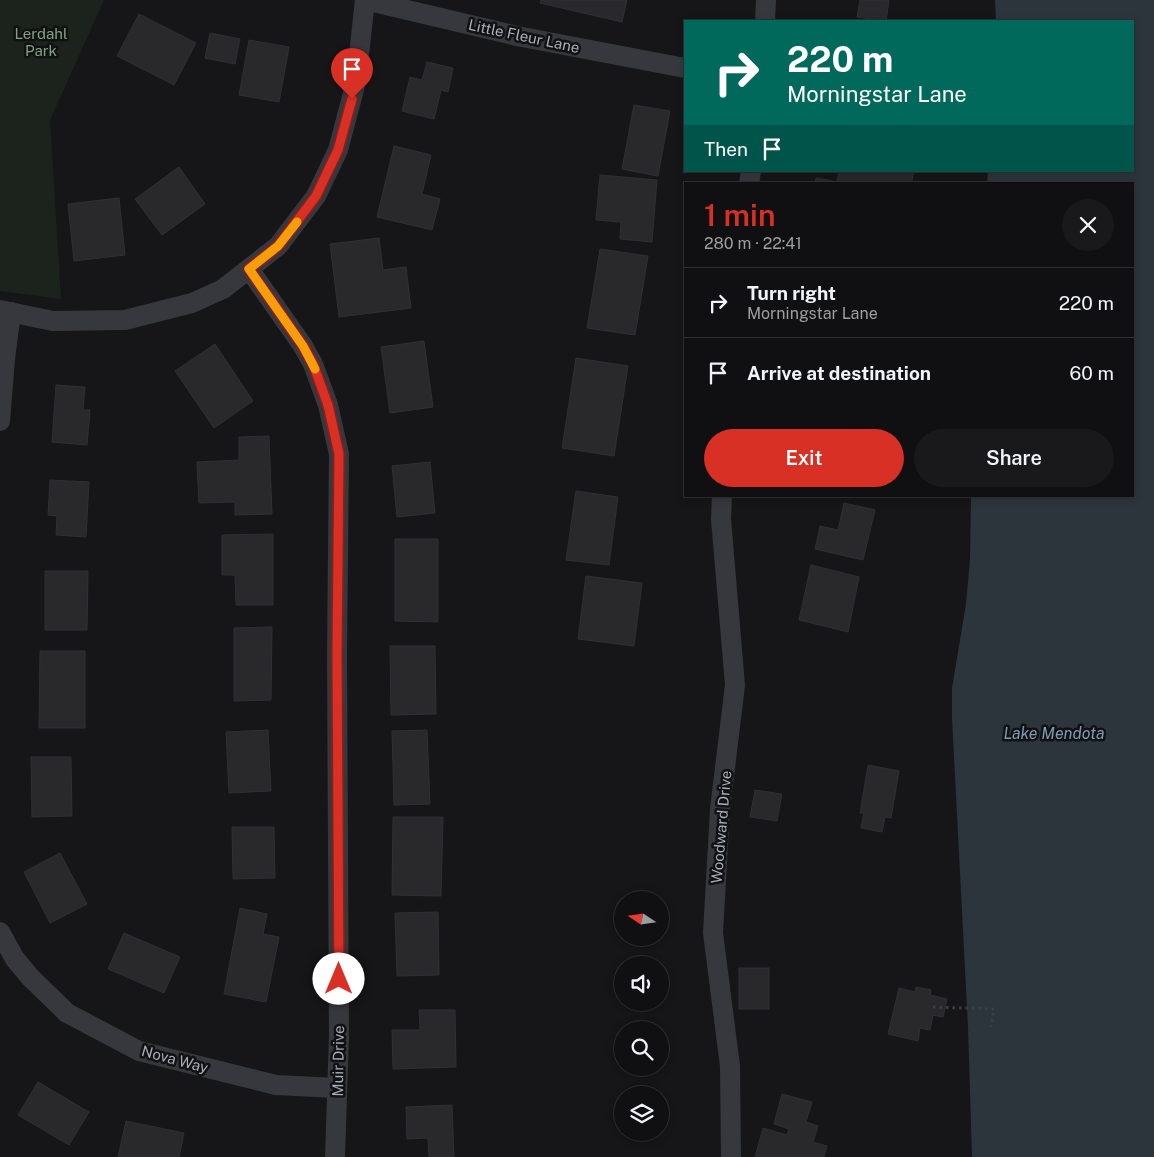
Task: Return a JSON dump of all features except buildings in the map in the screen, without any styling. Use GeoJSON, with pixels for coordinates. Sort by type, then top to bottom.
{"type":"FeatureCollection","features":[{"type":"Feature","properties":{"kind":"street","name":"Little Fleur Lane"},"geometry":{"type":"LineString","coordinates":[[365,0],[517,36],[684,68]]}},
{"type":"Feature","properties":{"kind":"street"},"geometry":{"type":"LineString","coordinates":[[0,421],[6,311],[52,321],[126,320],[192,303],[223,289],[278,246],[316,196],[338,150],[356,82],[365,0]]}},
{"type":"Feature","properties":{"kind":"street"},"geometry":{"type":"LineString","coordinates":[[765,20],[766,0]]}},
{"type":"Feature","properties":{"kind":"street","name":"Muir Drive"},"geometry":{"type":"LineString","coordinates":[[249,269],[303,346],[313,364],[328,405],[339,454],[337,655],[339,1036],[335,1157]]}},
{"type":"Feature","properties":{"kind":"street","name":"Woodward Drive"},"geometry":{"type":"LineString","coordinates":[[722,497],[721,518],[735,685],[720,809],[713,933],[730,1066],[731,1157]]}},
{"type":"Feature","properties":{"kind":"street","name":"Nova Way"},"geometry":{"type":"LineString","coordinates":[[0,932],[15,959],[47,995],[67,1013],[139,1051],[276,1085],[337,1088]]}},
{"type":"Feature","properties":{"kind":"path"},"geometry":{"type":"LineString","coordinates":[[933,1007],[994,1009],[991,1027]]}},
{"type":"Feature","properties":{"kind":"green space","name":"Lerdahl Park"},"geometry":{"type":"Polygon","coordinates":[[[0,0],[104,0],[50,120],[61,299],[0,291],[0,0]]]}},
{"type":"Feature","properties":{"kind":"water","name":"Lake Mendota"},"geometry":{"type":"Polygon","coordinates":[[[995,0],[1154,0],[1154,1157],[972,1157],[968,1027],[952,718],[952,688],[966,604],[970,560],[971,497],[1134,497],[1134,182],[987,182],[988,172],[1134,172],[1134,20],[996,20],[995,0]]]}},
{"type":"Feature","properties":{"kind":"slow traffic"},"geometry":{"type":"LineString","coordinates":[[297,222],[278,246],[249,269],[303,346],[315,369]]}},
{"type":"Feature","properties":{"kind":"route"},"geometry":{"type":"LineString","coordinates":[[339,979],[337,655],[339,454],[328,405],[313,364],[303,346],[249,269],[278,246],[316,196],[338,150],[352,99]]}}]}
